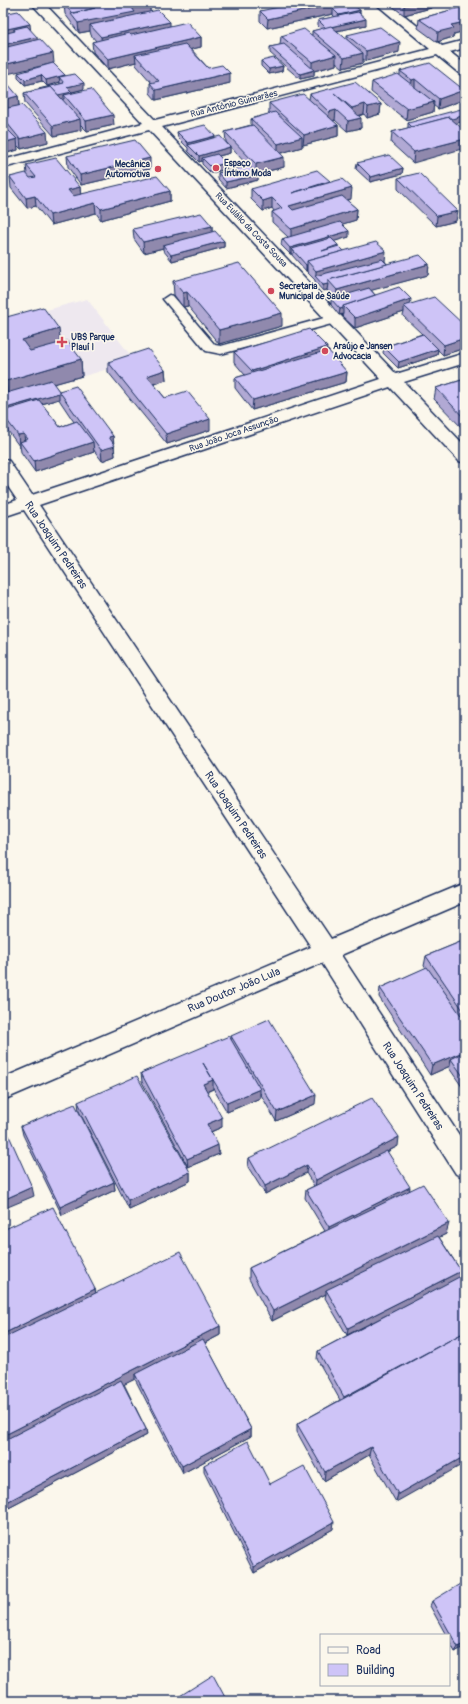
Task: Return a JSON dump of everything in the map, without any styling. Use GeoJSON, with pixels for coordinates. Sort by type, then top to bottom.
{"type":"FeatureCollection","features":[{"type":"Feature","properties":{"kind":"street","name":"Rua Eulálio da Costa Sousa"},"geometry":{"type":"LineString","coordinates":[[37,3],[465,457]]}},
{"type":"Feature","properties":{"kind":"street"},"geometry":{"type":"LineString","coordinates":[[381,3],[465,71]]}},
{"type":"Feature","properties":{"kind":"street","name":"Rua Antônio Guimarães"},"geometry":{"type":"LineString","coordinates":[[3,164],[465,44]]}},
{"type":"Feature","properties":{"kind":"street","name":"Rua João Joca Assunção"},"geometry":{"type":"LineString","coordinates":[[3,511],[394,380],[465,358]]}},
{"type":"Feature","properties":{"kind":"street","name":"Rua Joaquim Pedreiras"},"geometry":{"type":"LineString","coordinates":[[3,465],[326,951],[465,1166]]}},
{"type":"Feature","properties":{"kind":"street","name":"Rua Doutor João Lula"},"geometry":{"type":"LineString","coordinates":[[3,1089],[465,892]]}},
{"type":"Feature","properties":{"kind":"lane"},"geometry":{"type":"LineString","coordinates":[[169,299],[211,348],[221,350],[335,319]]}},
{"type":"Feature","properties":{"kind":"shaded area","name":"UBS Parque PIauí I"},"geometry":{"type":"Polygon","coordinates":[[[87,299],[135,361],[3,400],[3,322],[87,299]]]}},
{"type":"Feature","properties":{"kind":"building"},"geometry":{"type":"Polygon","coordinates":[[[298,3],[338,3],[268,19],[260,11],[298,3]]]}},
{"type":"Feature","properties":{"kind":"building"},"geometry":{"type":"Polygon","coordinates":[[[401,3],[415,3],[404,6],[401,3]]]}},
{"type":"Feature","properties":{"kind":"building"},"geometry":{"type":"Polygon","coordinates":[[[64,4],[150,4],[132,8],[135,12],[78,23],[71,14],[95,8],[72,13],[64,4]]]}},
{"type":"Feature","properties":{"kind":"building"},"geometry":{"type":"Polygon","coordinates":[[[3,5],[7,10],[3,11],[3,5]]]}},
{"type":"Feature","properties":{"kind":"building"},"geometry":{"type":"Polygon","coordinates":[[[353,5],[360,10],[339,15],[333,9],[353,5]]]}},
{"type":"Feature","properties":{"kind":"building"},"geometry":{"type":"Polygon","coordinates":[[[465,6],[465,22],[451,25],[454,28],[438,32],[419,19],[465,6]]]}},
{"type":"Feature","properties":{"kind":"building"},"geometry":{"type":"Polygon","coordinates":[[[158,10],[170,22],[101,37],[90,25],[158,10]]]}},
{"type":"Feature","properties":{"kind":"building"},"geometry":{"type":"Polygon","coordinates":[[[18,11],[30,24],[3,30],[3,14],[18,11]]]}},
{"type":"Feature","properties":{"kind":"building"},"geometry":{"type":"Polygon","coordinates":[[[358,12],[366,19],[326,28],[318,20],[358,12]]]}},
{"type":"Feature","properties":{"kind":"building"},"geometry":{"type":"Polygon","coordinates":[[[187,22],[201,37],[108,59],[92,42],[129,33],[131,35],[187,22]]]}},
{"type":"Feature","properties":{"kind":"building"},"geometry":{"type":"Polygon","coordinates":[[[27,26],[37,37],[3,45],[3,34],[15,31],[14,29],[27,26]]]}},
{"type":"Feature","properties":{"kind":"building"},"geometry":{"type":"Polygon","coordinates":[[[331,26],[363,53],[344,58],[312,31],[331,26]]]}},
{"type":"Feature","properties":{"kind":"building"},"geometry":{"type":"Polygon","coordinates":[[[380,27],[400,42],[366,51],[347,35],[380,27]]]}},
{"type":"Feature","properties":{"kind":"building"},"geometry":{"type":"Polygon","coordinates":[[[304,29],[336,55],[312,62],[281,36],[304,29]]]}},
{"type":"Feature","properties":{"kind":"building"},"geometry":{"type":"Polygon","coordinates":[[[40,39],[53,53],[3,65],[3,48],[40,39]]]}},
{"type":"Feature","properties":{"kind":"building"},"geometry":{"type":"Polygon","coordinates":[[[185,44],[208,68],[222,65],[230,73],[156,90],[150,83],[159,81],[135,55],[185,44]]]}},
{"type":"Feature","properties":{"kind":"building"},"geometry":{"type":"Polygon","coordinates":[[[284,44],[314,70],[300,74],[270,47],[284,44]]]}},
{"type":"Feature","properties":{"kind":"building"},"geometry":{"type":"Polygon","coordinates":[[[274,58],[283,66],[269,69],[261,61],[274,58]]]}},
{"type":"Feature","properties":{"kind":"building"},"geometry":{"type":"Polygon","coordinates":[[[53,63],[65,75],[46,80],[41,75],[25,80],[18,73],[53,63]]]}},
{"type":"Feature","properties":{"kind":"building"},"geometry":{"type":"Polygon","coordinates":[[[430,63],[464,90],[439,99],[415,79],[412,80],[400,71],[430,63]]]}},
{"type":"Feature","properties":{"kind":"building"},"geometry":{"type":"Polygon","coordinates":[[[75,74],[84,83],[67,87],[72,92],[58,95],[51,87],[34,90],[64,83],[59,77],[75,74]]]}},
{"type":"Feature","properties":{"kind":"building"},"geometry":{"type":"Polygon","coordinates":[[[398,74],[434,102],[407,109],[372,82],[398,74]]]}},
{"type":"Feature","properties":{"kind":"building"},"geometry":{"type":"Polygon","coordinates":[[[3,78],[18,96],[3,100],[3,78]]]}},
{"type":"Feature","properties":{"kind":"building"},"geometry":{"type":"Polygon","coordinates":[[[355,82],[381,104],[368,107],[365,104],[352,108],[334,93],[361,118],[348,121],[336,110],[329,112],[310,94],[355,82]]]}},
{"type":"Feature","properties":{"kind":"building"},"geometry":{"type":"Polygon","coordinates":[[[51,87],[80,119],[53,126],[24,93],[51,87]]]}},
{"type":"Feature","properties":{"kind":"building"},"geometry":{"type":"Polygon","coordinates":[[[91,89],[113,115],[86,121],[64,95],[91,89]]]}},
{"type":"Feature","properties":{"kind":"building"},"geometry":{"type":"Polygon","coordinates":[[[303,94],[338,125],[304,135],[269,103],[303,94]]]}},
{"type":"Feature","properties":{"kind":"building"},"geometry":{"type":"Polygon","coordinates":[[[22,105],[47,132],[20,139],[3,118],[3,109],[22,105]]]}},
{"type":"Feature","properties":{"kind":"building"},"geometry":{"type":"Polygon","coordinates":[[[465,108],[465,115],[452,119],[449,117],[412,127],[408,123],[465,108]]]}},
{"type":"Feature","properties":{"kind":"building"},"geometry":{"type":"Polygon","coordinates":[[[275,112],[302,137],[278,144],[251,119],[275,112]]]}},
{"type":"Feature","properties":{"kind":"building"},"geometry":{"type":"Polygon","coordinates":[[[449,117],[465,131],[465,139],[414,152],[392,132],[449,117]]]}},
{"type":"Feature","properties":{"kind":"building"},"geometry":{"type":"Polygon","coordinates":[[[3,125],[17,139],[3,143],[3,125]]]}},
{"type":"Feature","properties":{"kind":"building"},"geometry":{"type":"Polygon","coordinates":[[[205,125],[215,136],[188,143],[177,132],[205,125]]]}},
{"type":"Feature","properties":{"kind":"building"},"geometry":{"type":"Polygon","coordinates":[[[253,125],[284,157],[256,164],[225,132],[253,125]]]}},
{"type":"Feature","properties":{"kind":"building"},"geometry":{"type":"Polygon","coordinates":[[[220,136],[230,147],[199,156],[188,145],[220,136]]]}},
{"type":"Feature","properties":{"kind":"building"},"geometry":{"type":"Polygon","coordinates":[[[135,140],[150,158],[80,175],[67,156],[135,140]]]}},
{"type":"Feature","properties":{"kind":"building"},"geometry":{"type":"Polygon","coordinates":[[[217,154],[226,163],[211,167],[202,158],[217,154]]]}},
{"type":"Feature","properties":{"kind":"building"},"geometry":{"type":"Polygon","coordinates":[[[389,155],[403,168],[371,177],[357,163],[389,155]]]}},
{"type":"Feature","properties":{"kind":"building"},"geometry":{"type":"Polygon","coordinates":[[[56,158],[80,187],[68,190],[73,196],[157,176],[170,191],[101,209],[95,203],[50,215],[35,196],[26,198],[10,177],[26,173],[30,178],[36,177],[26,165],[56,158]]]}},
{"type":"Feature","properties":{"kind":"building"},"geometry":{"type":"Polygon","coordinates":[[[249,166],[258,175],[226,182],[218,173],[249,166]]]}},
{"type":"Feature","properties":{"kind":"building"},"geometry":{"type":"Polygon","coordinates":[[[317,170],[330,181],[292,193],[342,179],[352,188],[289,206],[293,210],[342,196],[357,209],[291,229],[272,212],[282,208],[272,198],[263,201],[251,189],[317,170]]]}},
{"type":"Feature","properties":{"kind":"building"},"geometry":{"type":"Polygon","coordinates":[[[419,173],[458,211],[437,216],[398,178],[419,173]]]}},
{"type":"Feature","properties":{"kind":"building"},"geometry":{"type":"Polygon","coordinates":[[[201,213],[212,226],[143,242],[133,229],[201,213]]]}},
{"type":"Feature","properties":{"kind":"building"},"geometry":{"type":"Polygon","coordinates":[[[340,222],[349,231],[290,248],[282,239],[340,222]]]}},
{"type":"Feature","properties":{"kind":"building"},"geometry":{"type":"Polygon","coordinates":[[[215,231],[224,241],[171,255],[163,245],[215,231]]]}},
{"type":"Feature","properties":{"kind":"building"},"geometry":{"type":"Polygon","coordinates":[[[331,238],[338,245],[322,251],[339,246],[344,251],[307,261],[307,265],[292,249],[331,238]]]}},
{"type":"Feature","properties":{"kind":"building"},"geometry":{"type":"Polygon","coordinates":[[[376,242],[386,251],[316,271],[307,261],[376,242]]]}},
{"type":"Feature","properties":{"kind":"building"},"geometry":{"type":"Polygon","coordinates":[[[420,255],[429,264],[337,290],[328,280],[420,255]]]}},
{"type":"Feature","properties":{"kind":"building"},"geometry":{"type":"Polygon","coordinates":[[[382,259],[387,264],[328,280],[328,284],[323,285],[315,276],[382,259]]]}},
{"type":"Feature","properties":{"kind":"building"},"geometry":{"type":"Polygon","coordinates":[[[239,263],[282,313],[219,330],[187,292],[183,293],[173,281],[239,263]]]}},
{"type":"Feature","properties":{"kind":"building"},"geometry":{"type":"Polygon","coordinates":[[[399,287],[411,299],[355,318],[343,306],[399,287]]]}},
{"type":"Feature","properties":{"kind":"building"},"geometry":{"type":"Polygon","coordinates":[[[369,288],[375,295],[343,306],[343,308],[340,309],[331,299],[369,288]]]}},
{"type":"Feature","properties":{"kind":"building"},"geometry":{"type":"Polygon","coordinates":[[[434,297],[465,326],[465,338],[444,345],[404,306],[434,297]]]}},
{"type":"Feature","properties":{"kind":"building"},"geometry":{"type":"Polygon","coordinates":[[[43,307],[59,329],[22,340],[30,351],[67,341],[81,359],[6,381],[3,376],[3,318],[43,307]]]}},
{"type":"Feature","properties":{"kind":"building"},"geometry":{"type":"Polygon","coordinates":[[[309,329],[327,347],[252,371],[234,352],[309,329]]]}},
{"type":"Feature","properties":{"kind":"building"},"geometry":{"type":"Polygon","coordinates":[[[423,334],[438,349],[399,362],[384,347],[423,334]]]}},
{"type":"Feature","properties":{"kind":"building"},"geometry":{"type":"Polygon","coordinates":[[[148,349],[165,370],[147,376],[165,398],[187,391],[210,419],[166,434],[108,362],[148,349]]]}},
{"type":"Feature","properties":{"kind":"building"},"geometry":{"type":"Polygon","coordinates":[[[328,350],[347,372],[253,400],[235,378],[328,350]]]}},
{"type":"Feature","properties":{"kind":"building"},"geometry":{"type":"Polygon","coordinates":[[[465,379],[465,419],[436,388],[465,379]]]}},
{"type":"Feature","properties":{"kind":"building"},"geometry":{"type":"Polygon","coordinates":[[[51,380],[59,393],[3,409],[3,394],[51,380]]]}},
{"type":"Feature","properties":{"kind":"building"},"geometry":{"type":"Polygon","coordinates":[[[76,386],[113,436],[109,437],[115,446],[101,450],[59,391],[76,386]]]}},
{"type":"Feature","properties":{"kind":"building"},"geometry":{"type":"Polygon","coordinates":[[[39,400],[60,427],[77,421],[93,442],[34,461],[20,442],[28,439],[24,434],[18,435],[3,415],[3,411],[39,400]]]}},
{"type":"Feature","properties":{"kind":"building"},"geometry":{"type":"Polygon","coordinates":[[[465,940],[465,1013],[426,956],[465,940]]]}},
{"type":"Feature","properties":{"kind":"building"},"geometry":{"type":"Polygon","coordinates":[[[427,967],[465,1021],[465,1051],[432,1065],[380,988],[427,967]]]}},
{"type":"Feature","properties":{"kind":"building"},"geometry":{"type":"Polygon","coordinates":[[[269,1019],[316,1095],[277,1112],[231,1036],[269,1019]]]}},
{"type":"Feature","properties":{"kind":"building"},"geometry":{"type":"Polygon","coordinates":[[[229,1036],[260,1089],[227,1103],[203,1063],[213,1080],[203,1084],[222,1118],[207,1124],[218,1145],[187,1159],[141,1073],[229,1036]]]}},
{"type":"Feature","properties":{"kind":"building"},"geometry":{"type":"Polygon","coordinates":[[[465,1052],[465,1079],[451,1059],[465,1052]]]}},
{"type":"Feature","properties":{"kind":"building"},"geometry":{"type":"Polygon","coordinates":[[[137,1076],[190,1172],[128,1200],[78,1102],[137,1076]]]}},
{"type":"Feature","properties":{"kind":"building"},"geometry":{"type":"Polygon","coordinates":[[[372,1098],[399,1137],[316,1180],[307,1165],[265,1186],[249,1158],[372,1098]]]}},
{"type":"Feature","properties":{"kind":"building"},"geometry":{"type":"Polygon","coordinates":[[[75,1104],[114,1182],[60,1207],[21,1126],[75,1104]]]}},
{"type":"Feature","properties":{"kind":"building"},"geometry":{"type":"Polygon","coordinates":[[[6,1129],[32,1187],[3,1200],[3,1130],[6,1129]]]}},
{"type":"Feature","properties":{"kind":"building"},"geometry":{"type":"Polygon","coordinates":[[[387,1151],[410,1187],[329,1227],[306,1190],[387,1151]]]}},
{"type":"Feature","properties":{"kind":"building"},"geometry":{"type":"Polygon","coordinates":[[[423,1184],[449,1223],[273,1311],[249,1268],[423,1184]]]}},
{"type":"Feature","properties":{"kind":"building"},"geometry":{"type":"Polygon","coordinates":[[[53,1207],[95,1289],[3,1334],[3,1230],[53,1207]]]}},
{"type":"Feature","properties":{"kind":"building"},"geometry":{"type":"Polygon","coordinates":[[[438,1236],[461,1271],[348,1328],[326,1290],[438,1236]]]}},
{"type":"Feature","properties":{"kind":"building"},"geometry":{"type":"Polygon","coordinates":[[[180,1252],[220,1326],[3,1436],[3,1338],[180,1252]]]}},
{"type":"Feature","properties":{"kind":"building"},"geometry":{"type":"Polygon","coordinates":[[[461,1276],[465,1281],[465,1332],[344,1397],[318,1351],[461,1276]]]}},
{"type":"Feature","properties":{"kind":"building"},"geometry":{"type":"Polygon","coordinates":[[[465,1332],[465,1456],[398,1494],[371,1447],[325,1472],[297,1424],[465,1332]]]}},
{"type":"Feature","properties":{"kind":"building"},"geometry":{"type":"Polygon","coordinates":[[[203,1339],[251,1429],[182,1466],[135,1374],[203,1339]]]}},
{"type":"Feature","properties":{"kind":"building"},"geometry":{"type":"Polygon","coordinates":[[[121,1380],[146,1429],[3,1504],[3,1441],[121,1380]]]}},
{"type":"Feature","properties":{"kind":"building"},"geometry":{"type":"Polygon","coordinates":[[[248,1441],[270,1484],[304,1466],[334,1522],[254,1567],[204,1465],[248,1441]]]}},
{"type":"Feature","properties":{"kind":"building"},"geometry":{"type":"Polygon","coordinates":[[[465,1581],[465,1643],[458,1647],[432,1601],[465,1581]]]}},
{"type":"Feature","properties":{"kind":"building"},"geometry":{"type":"Polygon","coordinates":[[[213,1675],[227,1701],[172,1701],[213,1675]]]}},
{"type":"Feature","properties":{"kind":"building"},"geometry":{"type":"Polygon","coordinates":[[[376,1697],[378,1701],[370,1701],[376,1697]]]}},
{"type":"Feature","properties":{"kind":"place","name":"Espaço Íntimo Moda"},"geometry":{"type":"Point","coordinates":[216,168]}},
{"type":"Feature","properties":{"kind":"place","name":"Mecânica Automotiva"},"geometry":{"type":"Point","coordinates":[158,169]}},
{"type":"Feature","properties":{"kind":"place","name":"Secretaria Municipal de Saúde"},"geometry":{"type":"Point","coordinates":[271,291]}},
{"type":"Feature","properties":{"kind":"place","name":"UBS Parque PIauí I"},"geometry":{"type":"Point","coordinates":[62,342]}},
{"type":"Feature","properties":{"kind":"place","name":"Araújo e Jansen Advocacia"},"geometry":{"type":"Point","coordinates":[325,351]}}]}
